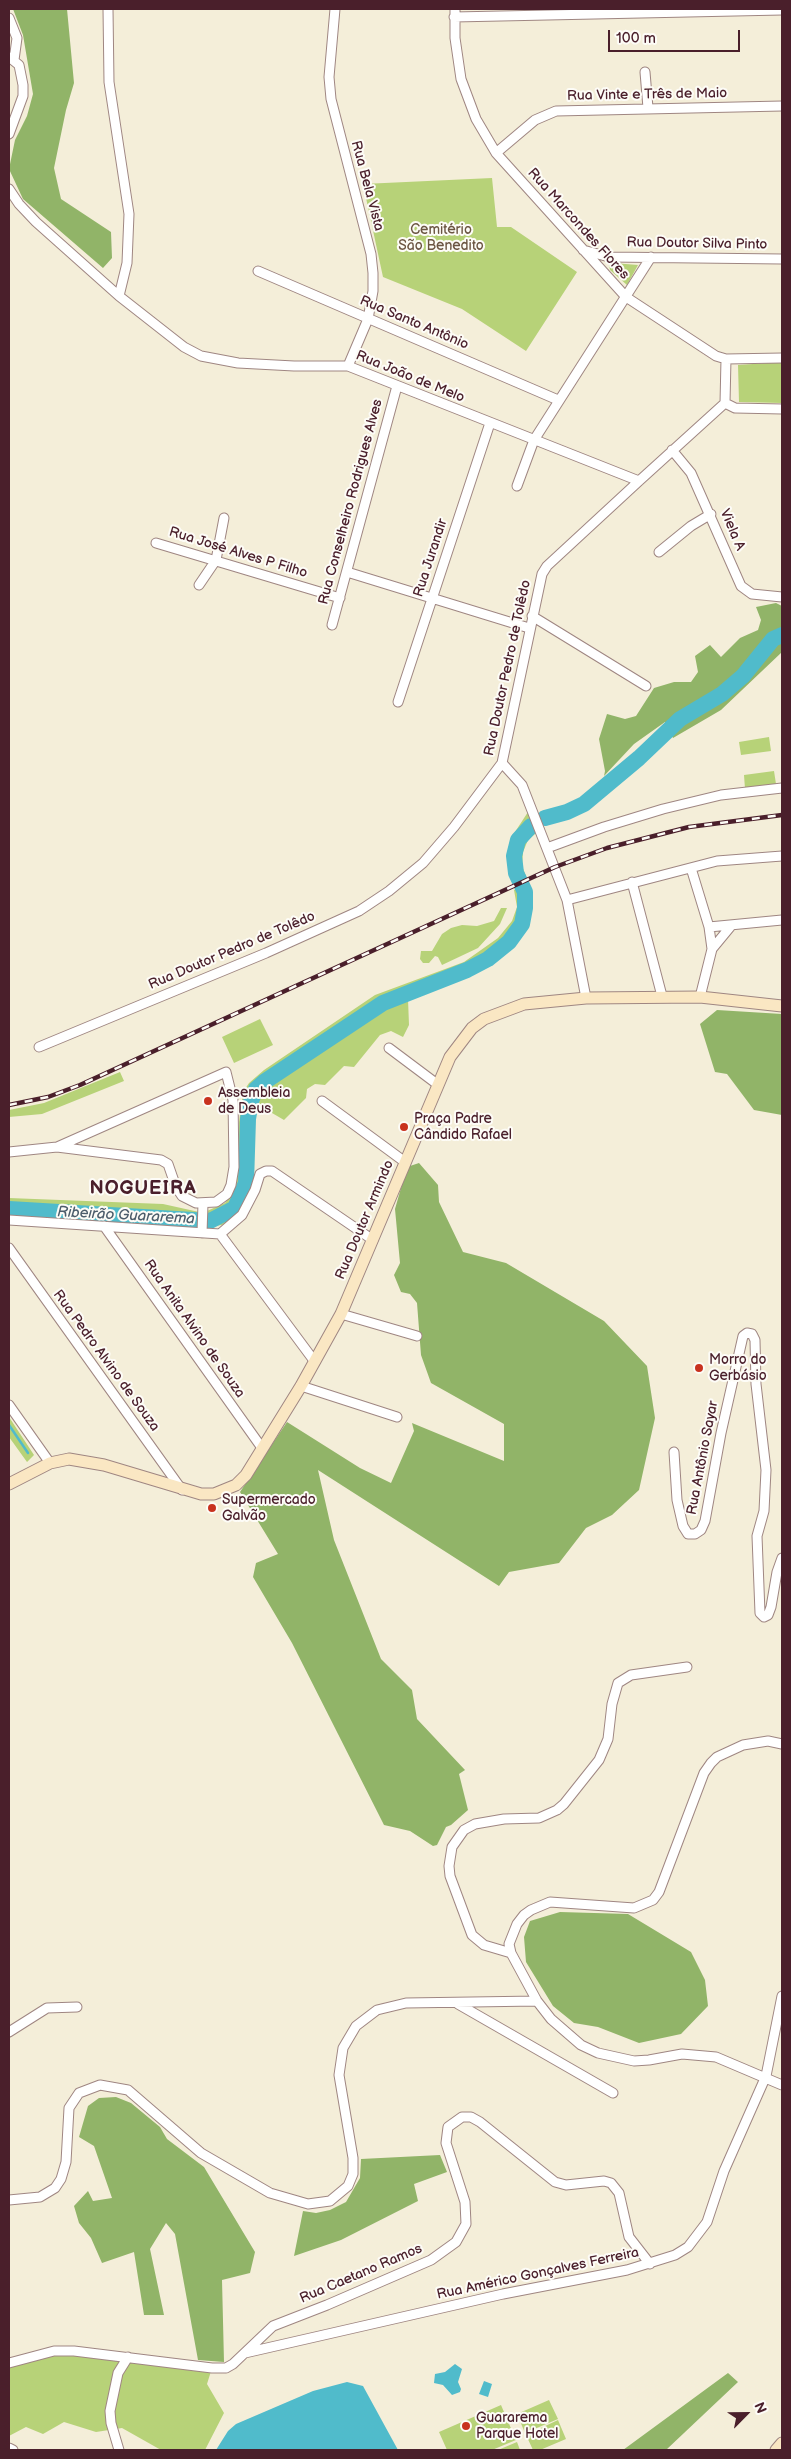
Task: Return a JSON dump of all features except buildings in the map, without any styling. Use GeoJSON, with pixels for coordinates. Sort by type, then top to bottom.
{"type":"FeatureCollection","features":[{"type":"Feature","properties":{"kind":"street"},"geometry":{"type":"LineString","coordinates":[[108,9],[109,82],[128,214],[127,263],[119,296]]}},
{"type":"Feature","properties":{"kind":"street","name":"Rua Bela Vista"},"geometry":{"type":"LineString","coordinates":[[335,9],[329,77],[331,99],[371,254],[373,291],[368,319],[348,366]]}},
{"type":"Feature","properties":{"kind":"street"},"geometry":{"type":"LineString","coordinates":[[455,13],[782,10]]}},
{"type":"Feature","properties":{"kind":"street","name":"Rua Marcondes Flores"},"geometry":{"type":"LineString","coordinates":[[455,13],[458,58],[467,99],[496,153],[626,297],[716,356],[726,359],[782,358]]}},
{"type":"Feature","properties":{"kind":"street"},"geometry":{"type":"LineString","coordinates":[[9,18],[17,38],[11,58],[22,73],[23,96],[9,134]]}},
{"type":"Feature","properties":{"kind":"street"},"geometry":{"type":"LineString","coordinates":[[645,72],[648,108]]}},
{"type":"Feature","properties":{"kind":"street","name":"Rua Vinte e Três de Maio"},"geometry":{"type":"LineString","coordinates":[[496,153],[535,120],[556,111],[782,106]]}},
{"type":"Feature","properties":{"kind":"street","name":"Rua João de Melo"},"geometry":{"type":"LineString","coordinates":[[9,189],[19,204],[36,222],[119,296],[184,347],[201,356],[238,363],[348,366],[638,481]]}},
{"type":"Feature","properties":{"kind":"street","name":"Rua Doutor Silva Pinto"},"geometry":{"type":"LineString","coordinates":[[582,250],[609,257],[782,259]]}},
{"type":"Feature","properties":{"kind":"street"},"geometry":{"type":"LineString","coordinates":[[602,271],[603,262],[609,257]]}},
{"type":"Feature","properties":{"kind":"street"},"geometry":{"type":"LineString","coordinates":[[517,486],[534,440],[651,257]]}},
{"type":"Feature","properties":{"kind":"street","name":"Rua Santo Antônio"},"geometry":{"type":"LineString","coordinates":[[258,271],[558,400]]}},
{"type":"Feature","properties":{"kind":"street"},"geometry":{"type":"LineString","coordinates":[[726,359],[725,404],[735,408],[782,409]]}},
{"type":"Feature","properties":{"kind":"street","name":"Rua Conselheiro Rodrigues Alves"},"geometry":{"type":"LineString","coordinates":[[332,625],[397,386]]}},
{"type":"Feature","properties":{"kind":"street","name":"Rua Doutor Pedro de Tolêdo"},"geometry":{"type":"LineString","coordinates":[[39,1047],[206,978],[359,911],[390,891],[422,863],[454,827],[502,764],[529,628],[542,574],[547,566],[672,450],[725,404]]}},
{"type":"Feature","properties":{"kind":"street","name":"Rua Jurandir"},"geometry":{"type":"LineString","coordinates":[[398,702],[490,423]]}},
{"type":"Feature","properties":{"kind":"street","name":"Viela A"},"geometry":{"type":"LineString","coordinates":[[672,450],[691,472],[741,586],[746,592],[752,594],[782,597]]}},
{"type":"Feature","properties":{"kind":"street"},"geometry":{"type":"LineString","coordinates":[[659,552],[691,526],[711,514]]}},
{"type":"Feature","properties":{"kind":"street"},"geometry":{"type":"LineString","coordinates":[[200,585],[216,560],[224,518]]}},
{"type":"Feature","properties":{"kind":"street","name":"Rua José Alves P Filho"},"geometry":{"type":"LineString","coordinates":[[156,542],[340,598]]}},
{"type":"Feature","properties":{"kind":"street"},"geometry":{"type":"LineString","coordinates":[[347,572],[529,628]]}},
{"type":"Feature","properties":{"kind":"street"},"geometry":{"type":"LineString","coordinates":[[532,616],[646,686]]}},
{"type":"Feature","properties":{"kind":"street"},"geometry":{"type":"LineString","coordinates":[[502,764],[522,785],[567,900],[586,998]]}},
{"type":"Feature","properties":{"kind":"street"},"geometry":{"type":"LineString","coordinates":[[547,848],[604,827],[663,809],[721,796],[782,788]]}},
{"type":"Feature","properties":{"kind":"street"},"geometry":{"type":"LineString","coordinates":[[567,900],[632,882],[736,858],[782,856]]}},
{"type":"Feature","properties":{"kind":"street"},"geometry":{"type":"LineString","coordinates":[[691,868],[709,927],[712,949],[700,997]]}},
{"type":"Feature","properties":{"kind":"street"},"geometry":{"type":"LineString","coordinates":[[632,882],[662,996]]}},
{"type":"Feature","properties":{"kind":"street"},"geometry":{"type":"LineString","coordinates":[[709,927],[782,920]]}},
{"type":"Feature","properties":{"kind":"street"},"geometry":{"type":"LineString","coordinates":[[712,949],[731,926]]}},
{"type":"Feature","properties":{"kind":"street","name":"Rua Doutor Armindo"},"geometry":{"type":"LineString","coordinates":[[9,1484],[50,1464],[68,1459],[84,1460],[201,1494],[214,1494],[236,1485],[246,1474],[301,1386],[341,1314],[450,1057],[461,1041],[484,1019],[500,1011],[524,1004],[586,998],[700,997],[782,1006]]}},
{"type":"Feature","properties":{"kind":"street"},"geometry":{"type":"LineString","coordinates":[[389,1048],[437,1084]]}},
{"type":"Feature","properties":{"kind":"street"},"geometry":{"type":"LineString","coordinates":[[9,1152],[58,1147],[161,1160],[168,1164],[176,1187],[182,1196],[203,1206],[221,1200],[231,1185],[234,1167],[233,1100],[226,1072],[58,1147]]}},
{"type":"Feature","properties":{"kind":"street"},"geometry":{"type":"LineString","coordinates":[[322,1101],[405,1162]]}},
{"type":"Feature","properties":{"kind":"street"},"geometry":{"type":"LineString","coordinates":[[220,1234],[242,1215],[256,1190],[260,1174],[272,1171],[373,1240]]}},
{"type":"Feature","properties":{"kind":"street"},"geometry":{"type":"LineString","coordinates":[[202,1230],[203,1206]]}},
{"type":"Feature","properties":{"kind":"street"},"geometry":{"type":"LineString","coordinates":[[9,1220],[202,1230],[220,1234],[315,1362]]}},
{"type":"Feature","properties":{"kind":"street","name":"Rua Anita Alvino de Souza"},"geometry":{"type":"LineString","coordinates":[[104,1226],[262,1448]]}},
{"type":"Feature","properties":{"kind":"street","name":"Rua Pedro Alvino de Souza"},"geometry":{"type":"LineString","coordinates":[[9,1248],[182,1490]]}},
{"type":"Feature","properties":{"kind":"street"},"geometry":{"type":"LineString","coordinates":[[341,1314],[417,1336]]}},
{"type":"Feature","properties":{"kind":"street","name":"Rua Antônio Sayar"},"geometry":{"type":"LineString","coordinates":[[674,1452],[677,1500],[682,1526],[688,1534],[695,1534],[701,1530],[705,1521],[721,1432],[743,1336],[747,1333],[752,1334],[755,1340],[756,1384],[766,1470],[764,1510],[757,1536],[760,1613],[764,1617],[768,1615],[771,1607],[777,1572],[782,1558]]}},
{"type":"Feature","properties":{"kind":"street"},"geometry":{"type":"LineString","coordinates":[[301,1386],[397,1417]]}},
{"type":"Feature","properties":{"kind":"street"},"geometry":{"type":"LineString","coordinates":[[9,1406],[50,1464]]}},
{"type":"Feature","properties":{"kind":"street"},"geometry":{"type":"LineString","coordinates":[[510,1949],[484,1945],[472,1935],[450,1876],[449,1866],[452,1847],[464,1830],[475,1824],[504,1819],[539,1818],[557,1810],[564,1804],[599,1760],[608,1740],[613,1698],[618,1684],[631,1675],[687,1667]]}},
{"type":"Feature","properties":{"kind":"street"},"geometry":{"type":"LineString","coordinates":[[782,1744],[768,1741],[743,1745],[730,1750],[711,1763],[704,1773],[660,1892],[652,1900],[634,1908],[562,1901],[545,1903],[524,1915],[517,1924],[510,1949],[538,2000],[551,2018],[571,2038],[598,2053],[634,2061],[694,2053],[731,2062],[766,2076],[782,2085]]}},
{"type":"Feature","properties":{"kind":"street","name":"Rua Américo Gonçalves Ferreira"},"geometry":{"type":"LineString","coordinates":[[244,2354],[493,2297],[650,2264],[675,2255],[688,2247],[707,2222],[724,2172],[766,2076],[782,1996]]}},
{"type":"Feature","properties":{"kind":"street"},"geometry":{"type":"LineString","coordinates":[[9,2200],[40,2197],[54,2188],[61,2179],[66,2162],[69,2108],[79,2093],[100,2085],[128,2090],[201,2153],[270,2193],[308,2204],[330,2201],[348,2186],[353,2174],[353,2158],[339,2075],[342,2048],[349,2035],[366,2017],[391,2005],[406,2003],[457,2004],[538,2000]]}},
{"type":"Feature","properties":{"kind":"street"},"geometry":{"type":"LineString","coordinates":[[457,2004],[613,2093]]}},
{"type":"Feature","properties":{"kind":"street"},"geometry":{"type":"LineString","coordinates":[[9,2032],[47,2008],[77,2007]]}},
{"type":"Feature","properties":{"kind":"street","name":"Rua Caetano Ramos"},"geometry":{"type":"LineString","coordinates":[[9,2363],[54,2351],[128,2357],[220,2368],[233,2364],[273,2326],[414,2269],[446,2251],[456,2242],[466,2224],[467,2215],[446,2143],[448,2127],[462,2117],[471,2117],[480,2122],[555,2182],[566,2185],[604,2181],[611,2183],[619,2193],[629,2237],[650,2264]]}},
{"type":"Feature","properties":{"kind":"street"},"geometry":{"type":"LineString","coordinates":[[119,2450],[110,2423],[110,2412],[118,2373],[128,2357]]}},
{"type":"Feature","properties":{"kind":"street"},"geometry":{"type":"LineString","coordinates":[[776,2450],[782,2443]]}},
{"type":"Feature","properties":{"kind":"street"},"geometry":{"type":"LineString","coordinates":[[9,2448],[13,2450]]}},
{"type":"Feature","properties":{"kind":"green space"},"geometry":{"type":"Polygon","coordinates":[[[13,9],[67,9],[74,83],[66,110],[54,168],[61,199],[111,232],[112,258],[103,268],[23,199],[9,169],[15,140],[27,116],[33,94],[23,35],[13,9]]]}},
{"type":"Feature","properties":{"kind":"green space","name":"Cemitério São Benedito"},"geometry":{"type":"Polygon","coordinates":[[[492,178],[497,227],[511,227],[577,272],[526,351],[462,309],[383,277],[363,184],[492,178]]]}},
{"type":"Feature","properties":{"kind":"green space"},"geometry":{"type":"Polygon","coordinates":[[[613,263],[638,265],[627,285],[610,270],[609,265],[613,263]]]}},
{"type":"Feature","properties":{"kind":"green space"},"geometry":{"type":"Polygon","coordinates":[[[782,362],[782,403],[739,402],[738,365],[782,362]]]}},
{"type":"Feature","properties":{"kind":"green space"},"geometry":{"type":"Polygon","coordinates":[[[776,603],[782,606],[782,652],[721,710],[673,738],[665,722],[634,744],[604,776],[605,771],[599,739],[607,714],[625,719],[636,716],[654,688],[674,682],[691,682],[698,672],[695,656],[710,645],[721,657],[740,638],[758,630],[761,620],[756,607],[776,603]]]}},
{"type":"Feature","properties":{"kind":"green space"},"geometry":{"type":"Polygon","coordinates":[[[769,737],[771,751],[741,755],[739,742],[769,737]]]}},
{"type":"Feature","properties":{"kind":"green space"},"geometry":{"type":"Polygon","coordinates":[[[774,771],[776,784],[745,789],[744,775],[774,771]]]}},
{"type":"Feature","properties":{"kind":"green space"},"geometry":{"type":"Polygon","coordinates":[[[528,812],[535,834],[528,840],[523,852],[522,866],[526,876],[512,883],[508,849],[513,835],[528,812]]]}},
{"type":"Feature","properties":{"kind":"green space"},"geometry":{"type":"Polygon","coordinates":[[[528,883],[530,903],[525,928],[517,938],[504,953],[471,976],[408,999],[409,1025],[403,1037],[391,1031],[380,1035],[354,1067],[344,1066],[325,1085],[315,1084],[307,1089],[306,1098],[284,1120],[260,1106],[258,1101],[254,1124],[253,1185],[240,1211],[232,1219],[222,1225],[207,1227],[207,1211],[225,1203],[234,1191],[239,1169],[239,1122],[243,1092],[249,1083],[264,1070],[375,995],[464,962],[498,938],[512,921],[517,907],[514,890],[528,883]]]}},
{"type":"Feature","properties":{"kind":"green space"},"geometry":{"type":"Polygon","coordinates":[[[501,908],[507,908],[500,924],[478,948],[442,965],[438,957],[435,956],[429,963],[423,963],[420,959],[421,951],[432,951],[442,934],[451,928],[462,925],[477,926],[494,921],[501,908]]]}},
{"type":"Feature","properties":{"kind":"green space"},"geometry":{"type":"Polygon","coordinates":[[[717,1010],[782,1014],[782,1115],[754,1110],[727,1074],[715,1072],[700,1024],[717,1010]]]}},
{"type":"Feature","properties":{"kind":"green space"},"geometry":{"type":"Polygon","coordinates":[[[260,1019],[273,1045],[234,1063],[222,1037],[260,1019]]]}},
{"type":"Feature","properties":{"kind":"green space"},"geometry":{"type":"Polygon","coordinates":[[[120,1072],[124,1081],[42,1114],[9,1117],[9,1110],[44,1103],[120,1072]]]}},
{"type":"Feature","properties":{"kind":"green space"},"geometry":{"type":"Polygon","coordinates":[[[419,1163],[438,1185],[439,1202],[463,1252],[506,1263],[604,1321],[647,1366],[655,1418],[639,1490],[612,1515],[586,1528],[559,1563],[509,1572],[499,1586],[318,1470],[334,1540],[381,1659],[412,1690],[417,1719],[465,1770],[459,1774],[468,1810],[446,1827],[437,1845],[433,1846],[410,1831],[384,1825],[292,1643],[253,1577],[256,1563],[278,1554],[240,1492],[287,1422],[360,1468],[391,1483],[414,1431],[412,1423],[504,1461],[504,1424],[431,1383],[421,1355],[417,1303],[410,1294],[401,1292],[394,1275],[400,1263],[395,1209],[407,1167],[419,1163]]]}},
{"type":"Feature","properties":{"kind":"green space"},"geometry":{"type":"Polygon","coordinates":[[[9,1198],[163,1204],[199,1212],[199,1227],[9,1215],[9,1198]]]}},
{"type":"Feature","properties":{"kind":"green space"},"geometry":{"type":"Polygon","coordinates":[[[9,1417],[34,1455],[27,1462],[9,1437],[9,1417]]]}},
{"type":"Feature","properties":{"kind":"green space"},"geometry":{"type":"Polygon","coordinates":[[[560,1912],[628,1914],[691,1952],[705,1980],[708,2006],[681,2034],[639,2043],[598,2027],[574,2023],[553,2006],[526,1962],[524,1937],[530,1921],[560,1912]]]}},
{"type":"Feature","properties":{"kind":"green space"},"geometry":{"type":"Polygon","coordinates":[[[116,2097],[131,2103],[160,2127],[167,2139],[204,2167],[255,2252],[250,2273],[222,2280],[224,2362],[198,2360],[175,2234],[166,2223],[150,2249],[164,2315],[144,2315],[134,2252],[102,2263],[91,2238],[79,2223],[74,2206],[88,2191],[93,2201],[112,2198],[94,2146],[79,2137],[88,2106],[99,2098],[116,2097]]]}},
{"type":"Feature","properties":{"kind":"green space"},"geometry":{"type":"Polygon","coordinates":[[[440,2155],[447,2172],[414,2184],[418,2201],[341,2240],[294,2256],[303,2211],[316,2213],[330,2210],[346,2202],[360,2178],[361,2159],[440,2155]]]}},
{"type":"Feature","properties":{"kind":"green space"},"geometry":{"type":"Polygon","coordinates":[[[54,2351],[212,2368],[207,2384],[224,2413],[205,2450],[161,2450],[122,2428],[96,2432],[64,2422],[43,2434],[26,2427],[9,2436],[9,2363],[54,2351]]]}},
{"type":"Feature","properties":{"kind":"green space"},"geometry":{"type":"Polygon","coordinates":[[[728,2373],[738,2382],[666,2450],[623,2450],[728,2373]]]}},
{"type":"Feature","properties":{"kind":"green space"},"geometry":{"type":"Polygon","coordinates":[[[549,2400],[558,2419],[525,2433],[517,2414],[549,2400]]]}},
{"type":"Feature","properties":{"kind":"green space"},"geometry":{"type":"Polygon","coordinates":[[[501,2405],[516,2440],[492,2450],[447,2450],[439,2432],[501,2405]]]}},
{"type":"Feature","properties":{"kind":"green space"},"geometry":{"type":"Polygon","coordinates":[[[558,2420],[566,2439],[540,2450],[533,2450],[526,2435],[558,2420]]]}},
{"type":"Feature","properties":{"kind":"green space"},"geometry":{"type":"Polygon","coordinates":[[[517,2442],[520,2450],[498,2450],[517,2442]]]}},
{"type":"Feature","properties":{"kind":"water"},"geometry":{"type":"Polygon","coordinates":[[[455,2364],[462,2369],[458,2382],[461,2389],[460,2392],[452,2395],[443,2385],[434,2383],[435,2374],[445,2372],[455,2364]]]}},
{"type":"Feature","properties":{"kind":"water"},"geometry":{"type":"Polygon","coordinates":[[[484,2381],[492,2384],[488,2397],[479,2394],[484,2381]]]}},
{"type":"Feature","properties":{"kind":"water"},"geometry":{"type":"Polygon","coordinates":[[[347,2382],[363,2386],[398,2450],[216,2450],[228,2431],[236,2424],[313,2391],[347,2382]]]}},
{"type":"Feature","properties":{"kind":"waterway","name":"Ribeirão Guararema"},"geometry":{"type":"LineString","coordinates":[[545,818],[567,812],[584,804],[639,758],[680,719],[722,694],[743,676],[773,639],[782,635]]}},
{"type":"Feature","properties":{"kind":"waterway","name":"Ribeirão Guararema"},"geometry":{"type":"LineString","coordinates":[[9,1209],[210,1221],[235,1208],[246,1183],[248,1119],[251,1101],[256,1089],[383,1003],[467,970],[488,959],[509,942],[522,924],[525,908],[525,892],[516,873],[514,856],[518,840],[531,826]]}},
{"type":"Feature","properties":{"kind":"waterway"},"geometry":{"type":"LineString","coordinates":[[9,1425],[28,1453]]}},
{"type":"Feature","properties":{"kind":"railway"},"geometry":{"type":"LineString","coordinates":[[9,1105],[48,1097],[80,1085],[555,867],[607,848],[689,827],[782,815]]}},
{"type":"Feature","properties":{"kind":"place","name":"Assembleia de Deus"},"geometry":{"type":"Point","coordinates":[208,1101]}},
{"type":"Feature","properties":{"kind":"place","name":"Praça Padre Cândido Rafael"},"geometry":{"type":"Point","coordinates":[404,1127]}},
{"type":"Feature","properties":{"kind":"place","name":"Morro do Gerbásio"},"geometry":{"type":"Point","coordinates":[699,1368]}},
{"type":"Feature","properties":{"kind":"place","name":"Supermercado Galvão"},"geometry":{"type":"Point","coordinates":[212,1508]}},
{"type":"Feature","properties":{"kind":"place","name":"Guararema Parque Hotel"},"geometry":{"type":"Point","coordinates":[466,2426]}},
{"type":"Feature","properties":{"kind":"district","name":"NOGUEIRA"},"geometry":{"type":"Point","coordinates":[143,1189]}}]}
